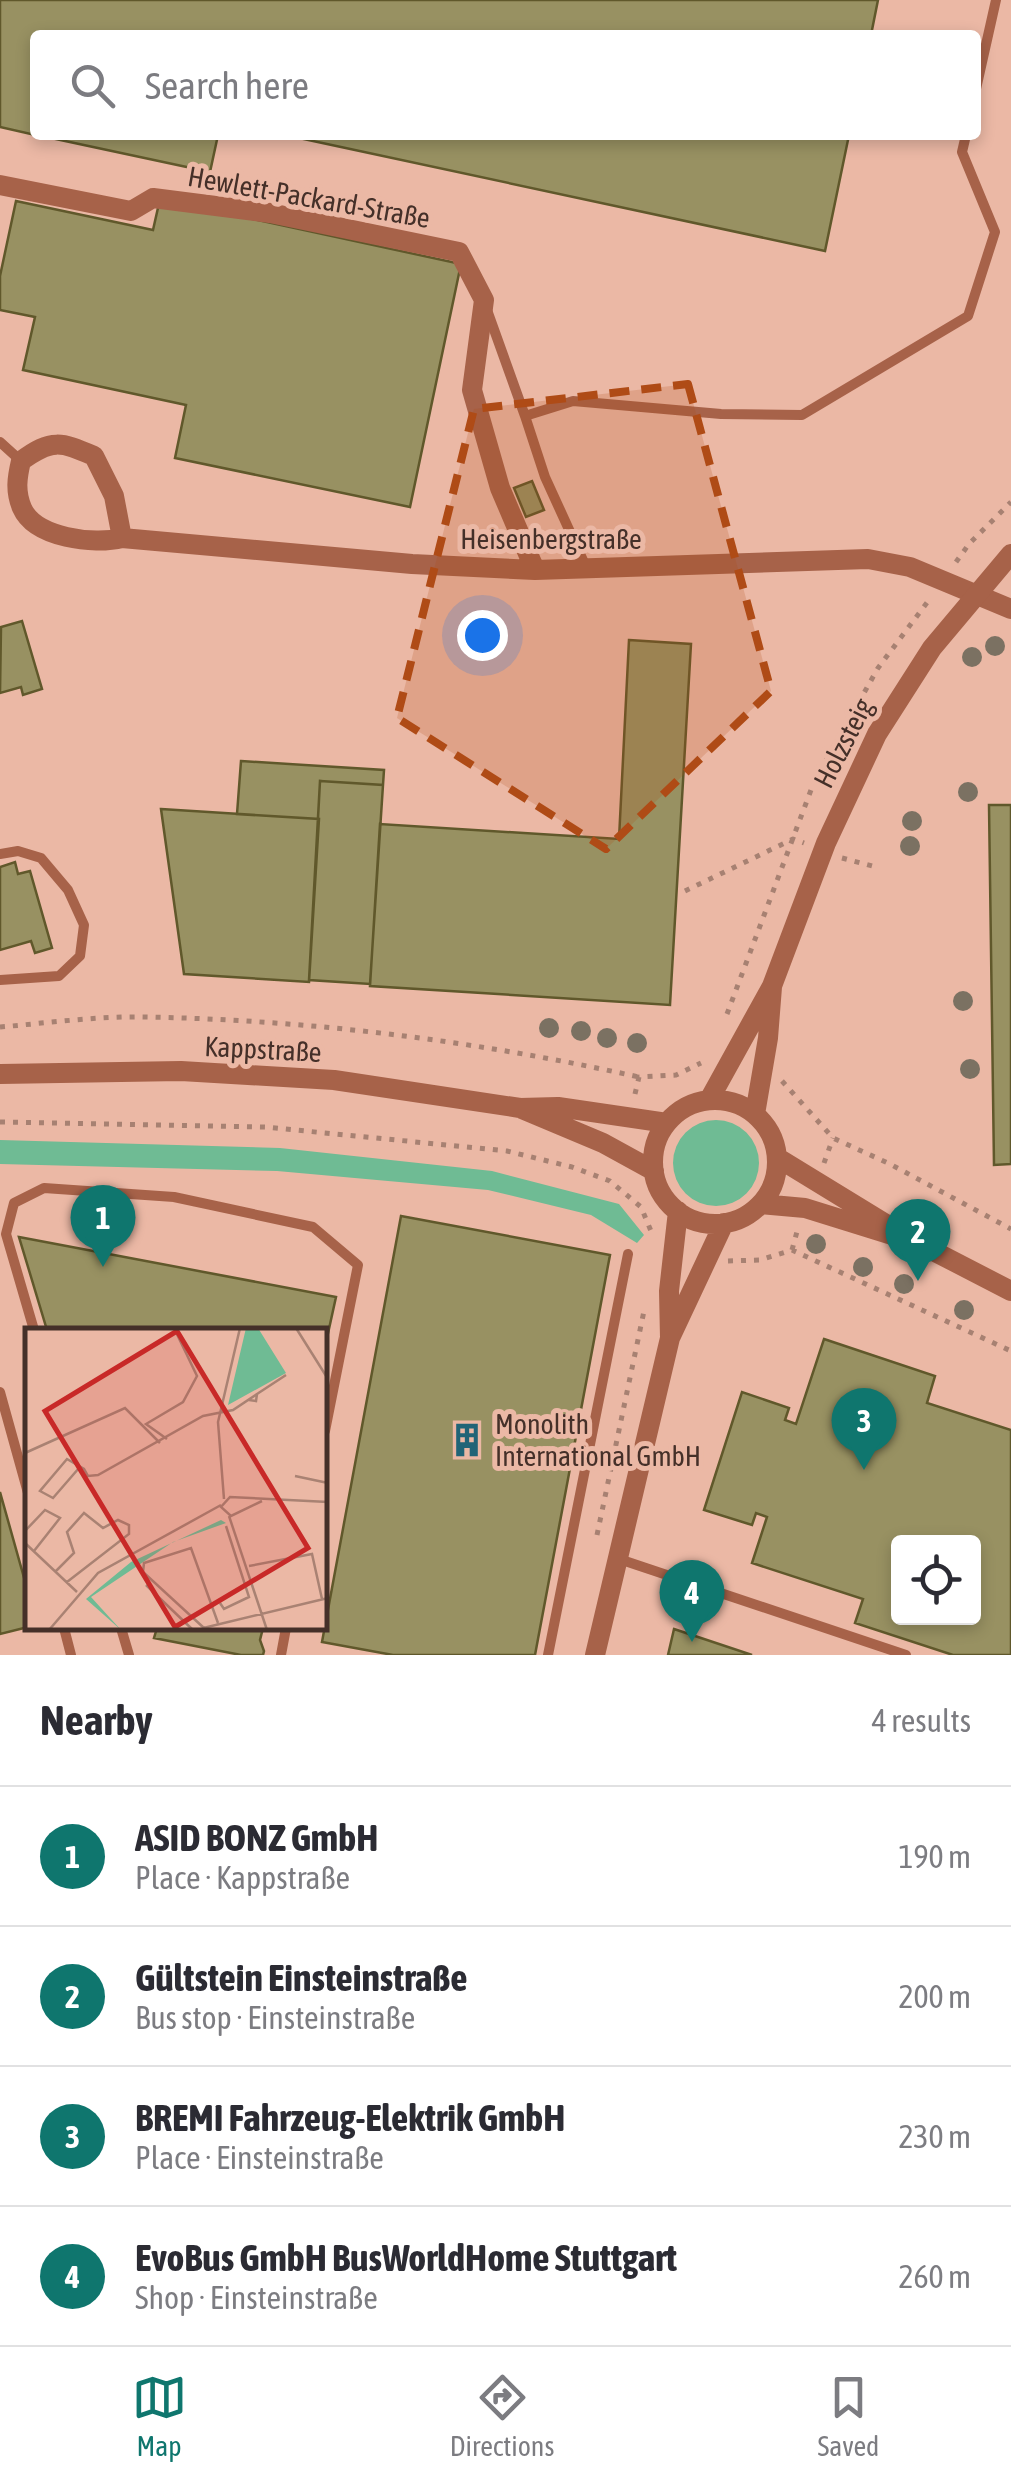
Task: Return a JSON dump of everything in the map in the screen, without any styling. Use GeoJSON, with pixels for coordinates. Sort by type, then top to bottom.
{"type":"FeatureCollection","features":[{"type":"Feature","properties":{"kind":"street","name":"Hewlett-Packard-Straße"},"geometry":{"type":"LineString","coordinates":[[0,185],[131,210],[153,198],[270,213],[459,252],[484,300]]}},
{"type":"Feature","properties":{"kind":"street"},"geometry":{"type":"LineString","coordinates":[[484,300],[472,390],[500,488],[535,570]]}},
{"type":"Feature","properties":{"kind":"street"},"geometry":{"type":"LineString","coordinates":[[21,461],[40,447],[62,442],[94,456],[114,496],[122,538]]}},
{"type":"Feature","properties":{"kind":"street","name":"Heisenbergstraße"},"geometry":{"type":"LineString","coordinates":[[21,461],[16,486],[23,512],[46,530],[80,541],[122,538],[412,564],[535,570],[868,559],[910,567],[1011,609]]}},
{"type":"Feature","properties":{"kind":"street","name":"Holzsteig"},"geometry":{"type":"LineString","coordinates":[[709,1100],[772,986],[844,801],[894,703],[932,648],[1011,554]]}},
{"type":"Feature","properties":{"kind":"street","name":"Holzsteig"},"geometry":{"type":"LineString","coordinates":[[755,1114],[772,986]]}},
{"type":"Feature","properties":{"kind":"street","name":"Kappstraße"},"geometry":{"type":"LineString","coordinates":[[0,1074],[181,1071],[334,1080],[520,1108],[558,1107],[667,1122]]}},
{"type":"Feature","properties":{"kind":"street"},"geometry":{"type":"LineString","coordinates":[[709,1100],[733,1102],[755,1114],[771,1133],[778,1158],[774,1182],[761,1204],[744,1217],[724,1223],[700,1222],[678,1212],[662,1194],[654,1171],[656,1145],[667,1122],[686,1107],[709,1100]]}},
{"type":"Feature","properties":{"kind":"street","name":"Kappstraße"},"geometry":{"type":"LineString","coordinates":[[520,1108],[654,1171]]}},
{"type":"Feature","properties":{"kind":"street"},"geometry":{"type":"LineString","coordinates":[[778,1158],[912,1240],[1011,1291]]}},
{"type":"Feature","properties":{"kind":"street"},"geometry":{"type":"LineString","coordinates":[[761,1204],[804,1208],[912,1240]]}},
{"type":"Feature","properties":{"kind":"street"},"geometry":{"type":"LineString","coordinates":[[670,1338],[668,1291],[678,1212]]}},
{"type":"Feature","properties":{"kind":"street"},"geometry":{"type":"LineString","coordinates":[[595,1655],[670,1338],[724,1223]]}},
{"type":"Feature","properties":{"kind":"lane"},"geometry":{"type":"LineString","coordinates":[[981,67],[996,0]]}},
{"type":"Feature","properties":{"kind":"lane"},"geometry":{"type":"LineString","coordinates":[[524,416],[573,401],[720,414],[802,414],[968,316],[996,232],[962,152],[965,140]]}},
{"type":"Feature","properties":{"kind":"lane"},"geometry":{"type":"LineString","coordinates":[[484,300],[545,477],[588,570]]}},
{"type":"Feature","properties":{"kind":"lane"},"geometry":{"type":"LineString","coordinates":[[0,442],[21,461]]}},
{"type":"Feature","properties":{"kind":"lane"},"geometry":{"type":"LineString","coordinates":[[0,854],[18,851],[41,858],[68,890],[84,924],[80,956],[59,976],[0,980]]}},
{"type":"Feature","properties":{"kind":"lane"},"geometry":{"type":"LineString","coordinates":[[33,1328],[6,1234],[14,1203],[44,1188],[174,1196],[313,1227],[358,1265],[328,1416]]}},
{"type":"Feature","properties":{"kind":"lane"},"geometry":{"type":"LineString","coordinates":[[548,1655],[628,1254]]}},
{"type":"Feature","properties":{"kind":"lane"},"geometry":{"type":"LineString","coordinates":[[0,1392],[25,1482]]}},
{"type":"Feature","properties":{"kind":"lane"},"geometry":{"type":"LineString","coordinates":[[618,1559],[906,1655]]}},
{"type":"Feature","properties":{"kind":"lane"},"geometry":{"type":"LineString","coordinates":[[65,1630],[71,1655]]}},
{"type":"Feature","properties":{"kind":"lane"},"geometry":{"type":"LineString","coordinates":[[121,1630],[128,1655]]}},
{"type":"Feature","properties":{"kind":"lane"},"geometry":{"type":"LineString","coordinates":[[281,1655],[286,1630]]}},
{"type":"Feature","properties":{"kind":"path"},"geometry":{"type":"LineString","coordinates":[[725,1020],[814,782],[878,668],[969,544],[1011,502]]}},
{"type":"Feature","properties":{"kind":"path"},"geometry":{"type":"LineString","coordinates":[[685,891],[793,838],[876,867]]}},
{"type":"Feature","properties":{"kind":"path"},"geometry":{"type":"LineString","coordinates":[[0,1027],[141,1016],[346,1027],[639,1077],[690,1070],[713,1052],[732,1060]]}},
{"type":"Feature","properties":{"kind":"path"},"geometry":{"type":"LineString","coordinates":[[762,1072],[781,1080],[833,1138],[1011,1229]]}},
{"type":"Feature","properties":{"kind":"path"},"geometry":{"type":"LineString","coordinates":[[630,1118],[639,1077]]}},
{"type":"Feature","properties":{"kind":"path"},"geometry":{"type":"LineString","coordinates":[[0,1122],[302,1130],[507,1151],[610,1181],[647,1216],[653,1241]]}},
{"type":"Feature","properties":{"kind":"path"},"geometry":{"type":"LineString","coordinates":[[610,1181],[620,1152]]}},
{"type":"Feature","properties":{"kind":"path"},"geometry":{"type":"LineString","coordinates":[[792,1250],[1011,1351]]}},
{"type":"Feature","properties":{"kind":"path"},"geometry":{"type":"LineString","coordinates":[[594,1547],[645,1307]]}},
{"type":"Feature","properties":{"kind":"highlighted area"},"geometry":{"type":"Polygon","coordinates":[[[688,384],[771,691],[606,849],[397,718],[474,409],[688,384]]]}},
{"type":"Feature","properties":{"kind":"green space"},"geometry":{"type":"Polygon","coordinates":[[[716,1120],[746,1133],[759,1163],[746,1193],[716,1206],[686,1193],[673,1163],[686,1133],[716,1120]]]}},
{"type":"Feature","properties":{"kind":"green space"},"geometry":{"type":"Polygon","coordinates":[[[0,1140],[280,1148],[492,1171],[619,1204],[644,1235],[637,1243],[591,1215],[488,1190],[277,1171],[0,1164],[0,1140]]]}},
{"type":"Feature","properties":{"kind":"building"},"geometry":{"type":"Polygon","coordinates":[[[0,0],[878,0],[872,30],[30,30],[30,134],[0,127],[0,0]]]}},
{"type":"Feature","properties":{"kind":"building"},"geometry":{"type":"Polygon","coordinates":[[[60,140],[217,140],[210,172],[60,140]]]}},
{"type":"Feature","properties":{"kind":"building"},"geometry":{"type":"Polygon","coordinates":[[[308,140],[848,140],[825,251],[308,140]]]}},
{"type":"Feature","properties":{"kind":"building"},"geometry":{"type":"Polygon","coordinates":[[[160,199],[461,264],[410,507],[175,458],[186,405],[23,370],[35,317],[0,310],[0,276],[16,201],[153,230],[160,199]]]}},
{"type":"Feature","properties":{"kind":"building"},"geometry":{"type":"Polygon","coordinates":[[[532,481],[544,510],[526,517],[514,488],[532,481]]]}},
{"type":"Feature","properties":{"kind":"building"},"geometry":{"type":"Polygon","coordinates":[[[22,621],[42,689],[23,695],[21,687],[0,693],[1,627],[22,621]]]}},
{"type":"Feature","properties":{"kind":"building"},"geometry":{"type":"Polygon","coordinates":[[[629,640],[691,644],[670,1005],[370,986],[380,824],[619,839],[629,640]]]}},
{"type":"Feature","properties":{"kind":"building"},"geometry":{"type":"Polygon","coordinates":[[[241,761],[384,770],[383,785],[320,781],[318,819],[237,814],[241,761]]]}},
{"type":"Feature","properties":{"kind":"building"},"geometry":{"type":"Polygon","coordinates":[[[320,781],[383,785],[370,984],[309,980],[320,781]]]}},
{"type":"Feature","properties":{"kind":"building"},"geometry":{"type":"Polygon","coordinates":[[[989,805],[1011,805],[1011,1164],[994,1165],[989,805]]]}},
{"type":"Feature","properties":{"kind":"building"},"geometry":{"type":"Polygon","coordinates":[[[161,809],[319,819],[309,982],[184,974],[161,809]]]}},
{"type":"Feature","properties":{"kind":"building"},"geometry":{"type":"Polygon","coordinates":[[[15,862],[18,874],[30,871],[52,948],[35,953],[31,941],[0,950],[0,867],[15,862]]]}},
{"type":"Feature","properties":{"kind":"building","name":"Monolith International GmbH"},"geometry":{"type":"Polygon","coordinates":[[[401,1216],[610,1255],[535,1655],[393,1655],[322,1642],[324,1630],[328,1630],[328,1610],[401,1216]]]}},
{"type":"Feature","properties":{"kind":"building"},"geometry":{"type":"Polygon","coordinates":[[[19,1237],[336,1297],[328,1333],[328,1328],[46,1328],[19,1237]]]}},
{"type":"Feature","properties":{"kind":"building"},"geometry":{"type":"Polygon","coordinates":[[[824,1339],[935,1376],[927,1403],[1011,1430],[1011,1655],[953,1655],[855,1623],[863,1599],[752,1563],[767,1517],[756,1513],[752,1525],[704,1510],[742,1392],[789,1408],[785,1420],[796,1424],[824,1339]]]}},
{"type":"Feature","properties":{"kind":"building"},"geometry":{"type":"Polygon","coordinates":[[[0,1492],[25,1581],[25,1628],[0,1634],[0,1492]]]}},
{"type":"Feature","properties":{"kind":"building"},"geometry":{"type":"Polygon","coordinates":[[[674,1629],[752,1655],[668,1655],[674,1629]]]}},
{"type":"Feature","properties":{"kind":"building"},"geometry":{"type":"Polygon","coordinates":[[[156,1630],[262,1630],[260,1640],[264,1651],[263,1655],[241,1655],[154,1638],[156,1630]]]}},
{"type":"Feature","properties":{"kind":"place","name":"ASID BONZ GmbH"},"geometry":{"type":"Point","coordinates":[103,1267]}},
{"type":"Feature","properties":{"kind":"place","name":"Gültstein Einsteinstraße"},"geometry":{"type":"Point","coordinates":[918,1281]}},
{"type":"Feature","properties":{"kind":"place","name":"Monolith International GmbH"},"geometry":{"type":"Point","coordinates":[467,1440]}},
{"type":"Feature","properties":{"kind":"place","name":"BREMI Fahrzeug-Elektrik GmbH"},"geometry":{"type":"Point","coordinates":[864,1470]}},
{"type":"Feature","properties":{"kind":"place","name":"EvoBus GmbH BusWorldHome Stuttgart"},"geometry":{"type":"Point","coordinates":[692,1642]}}]}
